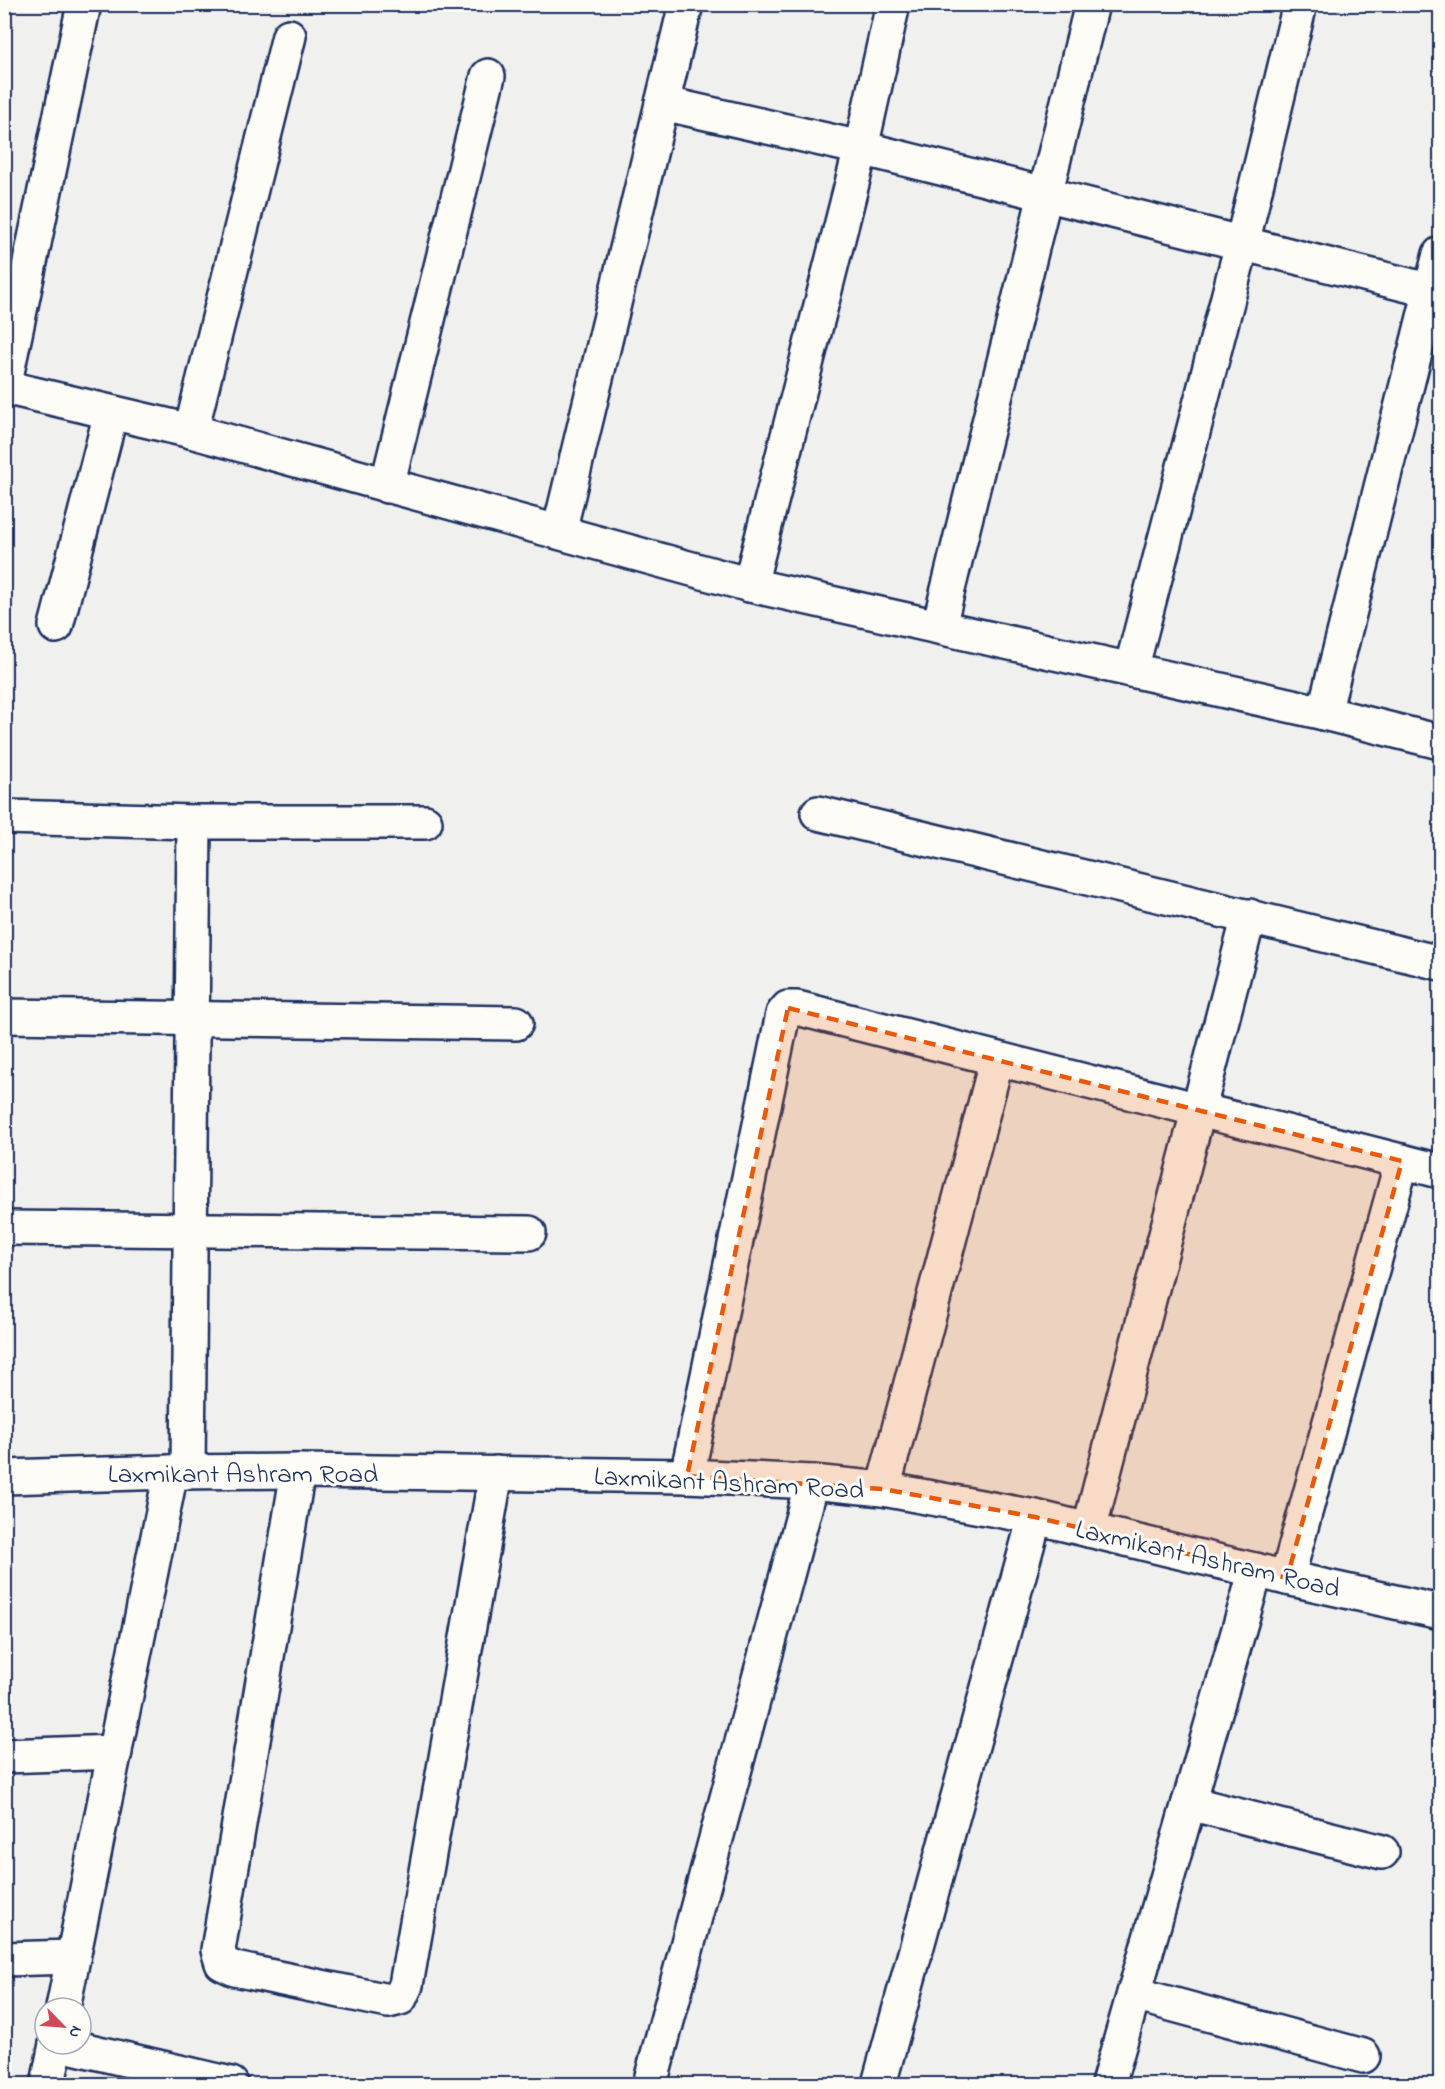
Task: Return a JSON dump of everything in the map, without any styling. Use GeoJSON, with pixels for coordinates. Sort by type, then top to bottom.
{"type":"FeatureCollection","features":[{"type":"Feature","properties":{"kind":"street"},"geometry":{"type":"LineString","coordinates":[[84,4],[4,387],[191,431],[750,585],[1324,713],[1440,742]]}},
{"type":"Feature","properties":{"kind":"street"},"geometry":{"type":"LineString","coordinates":[[559,532],[686,4]]}},
{"type":"Feature","properties":{"kind":"street"},"geometry":{"type":"LineString","coordinates":[[750,585],[861,148],[893,4]]}},
{"type":"Feature","properties":{"kind":"street"},"geometry":{"type":"LineString","coordinates":[[939,626],[1092,4]]}},
{"type":"Feature","properties":{"kind":"street"},"geometry":{"type":"LineString","coordinates":[[1131,670],[1242,244],[1300,4]]}},
{"type":"Feature","properties":{"kind":"street"},"geometry":{"type":"LineString","coordinates":[[191,431],[289,36]]}},
{"type":"Feature","properties":{"kind":"street"},"geometry":{"type":"LineString","coordinates":[[387,486],[488,76]]}},
{"type":"Feature","properties":{"kind":"street"},"geometry":{"type":"LineString","coordinates":[[663,102],[861,148],[1436,292]]}},
{"type":"Feature","properties":{"kind":"street"},"geometry":{"type":"LineString","coordinates":[[1324,713],[1436,292],[1440,254]]}},
{"type":"Feature","properties":{"kind":"street"},"geometry":{"type":"LineString","coordinates":[[56,626],[111,413]]}},
{"type":"Feature","properties":{"kind":"street"},"geometry":{"type":"LineString","coordinates":[[818,813],[1440,963]]}},
{"type":"Feature","properties":{"kind":"street"},"geometry":{"type":"LineString","coordinates":[[4,817],[194,822],[425,822]]}},
{"type":"Feature","properties":{"kind":"street"},"geometry":{"type":"LineString","coordinates":[[65,1996],[115,1752],[179,1472],[190,1229],[194,822]]}},
{"type":"Feature","properties":{"kind":"street"},"geometry":{"type":"LineString","coordinates":[[1089,1530],[1248,916]]}},
{"type":"Feature","properties":{"kind":"street"},"geometry":{"type":"LineString","coordinates":[[687,1476],[783,1014],[788,1008],[797,1008],[1440,1171]]}},
{"type":"Feature","properties":{"kind":"street"},"geometry":{"type":"LineString","coordinates":[[4,1016],[516,1023]]}},
{"type":"Feature","properties":{"kind":"street"},"geometry":{"type":"LineString","coordinates":[[883,1490],[997,1059]]}},
{"type":"Feature","properties":{"kind":"street"},"geometry":{"type":"LineString","coordinates":[[1287,1578],[1402,1161]]}},
{"type":"Feature","properties":{"kind":"street"},"geometry":{"type":"LineString","coordinates":[[4,1228],[530,1233]]}},
{"type":"Feature","properties":{"kind":"street"},"geometry":{"type":"LineString","coordinates":[[298,1471],[218,1950],[222,1963],[235,1969],[388,2001],[400,1998],[406,1985],[496,1473]]}},
{"type":"Feature","properties":{"kind":"street","name":"Laxmikant Ashram Road"},"geometry":{"type":"LineString","coordinates":[[4,1477],[298,1471],[687,1476],[812,1482],[883,1490],[1035,1517],[1287,1578],[1440,1612]]}},
{"type":"Feature","properties":{"kind":"street"},"geometry":{"type":"LineString","coordinates":[[650,2085],[812,1482]]}},
{"type":"Feature","properties":{"kind":"street"},"geometry":{"type":"LineString","coordinates":[[879,2085],[1035,1517]]}},
{"type":"Feature","properties":{"kind":"street"},"geometry":{"type":"LineString","coordinates":[[1108,2085],[1256,1570]]}},
{"type":"Feature","properties":{"kind":"street"},"geometry":{"type":"LineString","coordinates":[[4,1756],[115,1752]]}},
{"type":"Feature","properties":{"kind":"street"},"geometry":{"type":"LineString","coordinates":[[1189,1803],[1382,1852]]}},
{"type":"Feature","properties":{"kind":"street"},"geometry":{"type":"LineString","coordinates":[[4,1959],[73,1957]]}},
{"type":"Feature","properties":{"kind":"street"},"geometry":{"type":"LineString","coordinates":[[1134,1994],[1363,2056]]}},
{"type":"Feature","properties":{"kind":"street"},"geometry":{"type":"LineString","coordinates":[[93,2052],[231,2085]]}},
{"type":"Feature","properties":{"kind":"street"},"geometry":{"type":"LineString","coordinates":[[48,2085],[55,2056]]}},
{"type":"Feature","properties":{"kind":"highlighted area"},"geometry":{"type":"Polygon","coordinates":[[[788,1008],[1402,1161],[1287,1578],[1035,1517],[883,1489],[687,1476],[788,1008]]]}}]}
